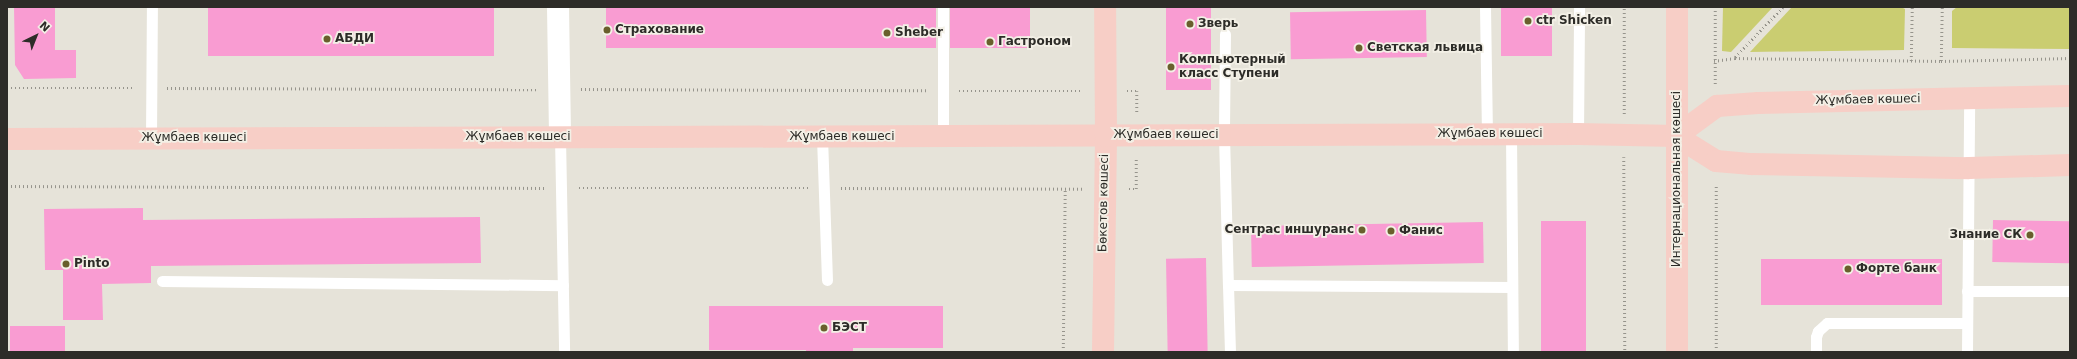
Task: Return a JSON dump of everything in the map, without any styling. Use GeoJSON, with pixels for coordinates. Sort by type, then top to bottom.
{"type":"FeatureCollection","features":[{"type":"Feature","properties":{"kind":"main road","name":"Бөкетов көшесі"},"geometry":{"type":"LineString","coordinates":[[1103,352],[1106,136],[1105,7]]}},
{"type":"Feature","properties":{"kind":"main road","name":"Интернациональная көшесі"},"geometry":{"type":"LineString","coordinates":[[1677,7],[1677,352]]}},
{"type":"Feature","properties":{"kind":"main road","name":"Жұмбаев көшесі"},"geometry":{"type":"LineString","coordinates":[[1717,106],[1758,102],[2070,96]]}},
{"type":"Feature","properties":{"kind":"main road"},"geometry":{"type":"LineString","coordinates":[[1717,106],[1676,136],[1716,160],[1752,164],[1969,168],[2070,165]]}},
{"type":"Feature","properties":{"kind":"main road","name":"Жұмбаев көшесі"},"geometry":{"type":"LineString","coordinates":[[7,139],[1487,134],[1676,136]]}},
{"type":"Feature","properties":{"kind":"street"},"geometry":{"type":"LineString","coordinates":[[558,7],[560,137]]}},
{"type":"Feature","properties":{"kind":"lane"},"geometry":{"type":"LineString","coordinates":[[151,138],[152,7]]}},
{"type":"Feature","properties":{"kind":"lane"},"geometry":{"type":"LineString","coordinates":[[942,7],[942,136]]}},
{"type":"Feature","properties":{"kind":"lane"},"geometry":{"type":"LineString","coordinates":[[1485,7],[1487,134]]}},
{"type":"Feature","properties":{"kind":"lane"},"geometry":{"type":"LineString","coordinates":[[1578,134],[1579,7]]}},
{"type":"Feature","properties":{"kind":"lane"},"geometry":{"type":"LineString","coordinates":[[1225,34],[1224,135],[1230,352]]}},
{"type":"Feature","properties":{"kind":"lane"},"geometry":{"type":"LineString","coordinates":[[1967,352],[1969,98]]}},
{"type":"Feature","properties":{"kind":"lane"},"geometry":{"type":"LineString","coordinates":[[1511,134],[1513,352]]}},
{"type":"Feature","properties":{"kind":"lane"},"geometry":{"type":"LineString","coordinates":[[560,137],[564,352]]}},
{"type":"Feature","properties":{"kind":"lane"},"geometry":{"type":"LineString","coordinates":[[822,137],[827,280]]}},
{"type":"Feature","properties":{"kind":"lane"},"geometry":{"type":"LineString","coordinates":[[162,281],[563,285]]}},
{"type":"Feature","properties":{"kind":"lane"},"geometry":{"type":"LineString","coordinates":[[1228,285],[1512,287]]}},
{"type":"Feature","properties":{"kind":"lane"},"geometry":{"type":"LineString","coordinates":[[1967,291],[2070,291]]}},
{"type":"Feature","properties":{"kind":"lane"},"geometry":{"type":"LineString","coordinates":[[1816,352],[1816,337],[1818,331],[1827,323],[1967,323]]}},
{"type":"Feature","properties":{"kind":"path"},"geometry":{"type":"LineString","coordinates":[[1624,7],[1626,352]]}},
{"type":"Feature","properties":{"kind":"path"},"geometry":{"type":"LineString","coordinates":[[1715,7],[1714,61],[1717,106]]}},
{"type":"Feature","properties":{"kind":"path"},"geometry":{"type":"LineString","coordinates":[[1735,58],[1783,7]]}},
{"type":"Feature","properties":{"kind":"path"},"geometry":{"type":"LineString","coordinates":[[1911,61],[1912,7],[1942,7],[1941,61]]}},
{"type":"Feature","properties":{"kind":"path"},"geometry":{"type":"LineString","coordinates":[[1714,61],[1735,58],[1911,61],[2070,58]]}},
{"type":"Feature","properties":{"kind":"path"},"geometry":{"type":"LineString","coordinates":[[1716,160],[1716,352]]}},
{"type":"Feature","properties":{"kind":"path"},"geometry":{"type":"LineString","coordinates":[[1063,352],[1065,189]]}},
{"type":"Feature","properties":{"kind":"green space"},"geometry":{"type":"Polygon","coordinates":[[[1723,7],[1773,7],[1731,52],[1722,51],[1723,7]]]}},
{"type":"Feature","properties":{"kind":"green space"},"geometry":{"type":"Polygon","coordinates":[[[1792,7],[1901,7],[1905,9],[1904,50],[1750,52],[1792,7]]]}},
{"type":"Feature","properties":{"kind":"green space"},"geometry":{"type":"Polygon","coordinates":[[[1957,7],[2070,7],[2070,49],[1952,48],[1952,11],[1957,7]]]}},
{"type":"Feature","properties":{"kind":"building"},"geometry":{"type":"Polygon","coordinates":[[[14,7],[55,7],[55,50],[76,50],[76,78],[24,79],[15,65],[14,7]]]}},
{"type":"Feature","properties":{"kind":"building"},"geometry":{"type":"Polygon","coordinates":[[[208,7],[494,7],[494,56],[208,56],[208,7]]]}},
{"type":"Feature","properties":{"kind":"building"},"geometry":{"type":"Polygon","coordinates":[[[606,7],[936,7],[936,48],[606,48],[606,7]]]}},
{"type":"Feature","properties":{"kind":"building"},"geometry":{"type":"Polygon","coordinates":[[[950,7],[1030,7],[1030,48],[950,48],[950,7]]]}},
{"type":"Feature","properties":{"kind":"building"},"geometry":{"type":"Polygon","coordinates":[[[1166,7],[1211,7],[1211,90],[1166,90],[1166,7]]]}},
{"type":"Feature","properties":{"kind":"building"},"geometry":{"type":"Polygon","coordinates":[[[1501,7],[1552,7],[1552,56],[1501,56],[1501,7]]]}},
{"type":"Feature","properties":{"kind":"building"},"geometry":{"type":"Polygon","coordinates":[[[1426,10],[1427,57],[1291,59],[1290,12],[1426,10]]]}},
{"type":"Feature","properties":{"kind":"building"},"geometry":{"type":"Polygon","coordinates":[[[143,208],[143,220],[480,217],[481,263],[151,266],[151,283],[102,284],[103,320],[63,320],[63,270],[45,270],[44,209],[143,208]]]}},
{"type":"Feature","properties":{"kind":"building"},"geometry":{"type":"Polygon","coordinates":[[[1993,220],[2070,221],[2069,263],[1992,262],[1993,220]]]}},
{"type":"Feature","properties":{"kind":"building"},"geometry":{"type":"Polygon","coordinates":[[[1541,221],[1586,221],[1586,352],[1541,352],[1541,221]]]}},
{"type":"Feature","properties":{"kind":"building"},"geometry":{"type":"Polygon","coordinates":[[[1483,222],[1484,263],[1252,267],[1251,226],[1483,222]]]}},
{"type":"Feature","properties":{"kind":"building"},"geometry":{"type":"Polygon","coordinates":[[[1206,258],[1208,352],[1168,352],[1166,259],[1206,258]]]}},
{"type":"Feature","properties":{"kind":"building"},"geometry":{"type":"Polygon","coordinates":[[[1761,259],[1942,259],[1942,305],[1761,305],[1761,259]]]}},
{"type":"Feature","properties":{"kind":"building"},"geometry":{"type":"Polygon","coordinates":[[[709,306],[943,306],[943,348],[853,348],[853,352],[806,352],[806,350],[709,350],[709,306]]]}},
{"type":"Feature","properties":{"kind":"building"},"geometry":{"type":"Polygon","coordinates":[[[10,326],[65,326],[65,352],[10,352],[10,326]]]}},
{"type":"Feature","properties":{"kind":"place","name":"ctr Shicken"},"geometry":{"type":"Point","coordinates":[1528,21]}},
{"type":"Feature","properties":{"kind":"place","name":"Зверь"},"geometry":{"type":"Point","coordinates":[1190,24]}},
{"type":"Feature","properties":{"kind":"place","name":"Страхование"},"geometry":{"type":"Point","coordinates":[607,30]}},
{"type":"Feature","properties":{"kind":"place","name":"Sheber"},"geometry":{"type":"Point","coordinates":[887,33]}},
{"type":"Feature","properties":{"kind":"place","name":"АБДИ"},"geometry":{"type":"Point","coordinates":[327,39]}},
{"type":"Feature","properties":{"kind":"place","name":"Гастроном"},"geometry":{"type":"Point","coordinates":[990,42]}},
{"type":"Feature","properties":{"kind":"place","name":"Светская львица"},"geometry":{"type":"Point","coordinates":[1359,48]}},
{"type":"Feature","properties":{"kind":"place","name":"Компьютерный класс Ступени"},"geometry":{"type":"Point","coordinates":[1171,67]}},
{"type":"Feature","properties":{"kind":"place","name":"Сентрас иншуранс"},"geometry":{"type":"Point","coordinates":[1362,230]}},
{"type":"Feature","properties":{"kind":"place","name":"Фанис"},"geometry":{"type":"Point","coordinates":[1391,231]}},
{"type":"Feature","properties":{"kind":"place","name":"Знание СК"},"geometry":{"type":"Point","coordinates":[2030,235]}},
{"type":"Feature","properties":{"kind":"place","name":"Pinto"},"geometry":{"type":"Point","coordinates":[66,264]}},
{"type":"Feature","properties":{"kind":"place","name":"Форте банк"},"geometry":{"type":"Point","coordinates":[1848,269]}},
{"type":"Feature","properties":{"kind":"place","name":"БЭСТ"},"geometry":{"type":"Point","coordinates":[824,328]}}]}
